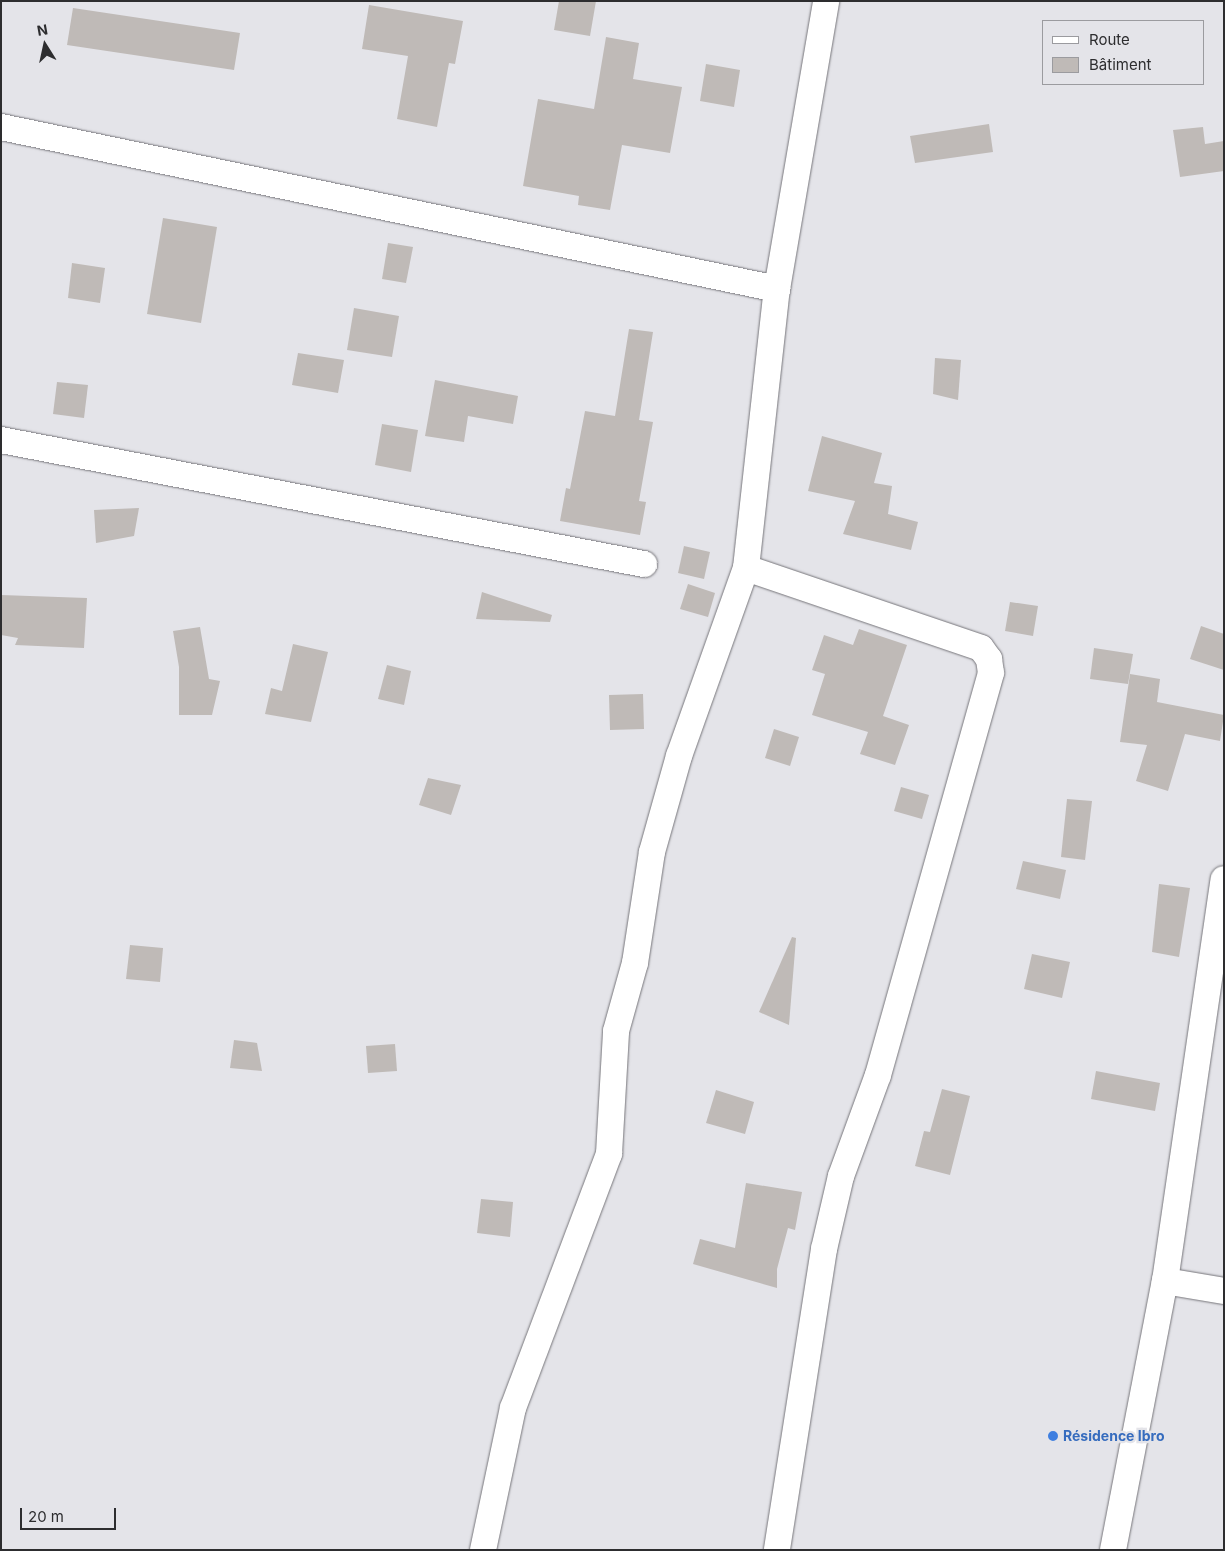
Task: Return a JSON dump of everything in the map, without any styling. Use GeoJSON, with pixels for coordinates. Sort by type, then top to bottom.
{"type":"FeatureCollection","features":[{"type":"Feature","properties":{"kind":"street"},"geometry":{"type":"LineString","coordinates":[[482,1550],[514,1408],[610,1154],[616,1031],[634,963],[652,852],[679,756],[746,568],[777,289],[826,1]]}},
{"type":"Feature","properties":{"kind":"street"},"geometry":{"type":"LineString","coordinates":[[1,127],[777,289]]}},
{"type":"Feature","properties":{"kind":"street"},"geometry":{"type":"LineString","coordinates":[[1,440],[644,564]]}},
{"type":"Feature","properties":{"kind":"street"},"geometry":{"type":"LineString","coordinates":[[746,568],[981,648],[989,659],[991,673],[878,1074],[841,1176],[824,1250],[777,1550]]}},
{"type":"Feature","properties":{"kind":"street"},"geometry":{"type":"LineString","coordinates":[[1112,1550],[1165,1280],[1224,879]]}},
{"type":"Feature","properties":{"kind":"street"},"geometry":{"type":"LineString","coordinates":[[1165,1280],[1224,1291]]}},
{"type":"Feature","properties":{"kind":"building"},"geometry":{"type":"Polygon","coordinates":[[[559,1],[596,1],[590,36],[554,30],[559,1]]]}},
{"type":"Feature","properties":{"kind":"building"},"geometry":{"type":"Polygon","coordinates":[[[369,5],[463,21],[455,64],[449,63],[437,127],[397,119],[408,56],[362,49],[369,5]]]}},
{"type":"Feature","properties":{"kind":"building"},"geometry":{"type":"Polygon","coordinates":[[[73,8],[240,33],[234,70],[67,45],[73,8]]]}},
{"type":"Feature","properties":{"kind":"building"},"geometry":{"type":"Polygon","coordinates":[[[606,37],[639,43],[633,79],[682,87],[670,153],[622,145],[610,210],[578,205],[579,196],[523,186],[538,99],[594,109],[606,37]]]}},
{"type":"Feature","properties":{"kind":"building"},"geometry":{"type":"Polygon","coordinates":[[[706,64],[740,70],[734,107],[700,101],[706,64]]]}},
{"type":"Feature","properties":{"kind":"building"},"geometry":{"type":"Polygon","coordinates":[[[989,124],[993,152],[915,163],[910,136],[989,124]]]}},
{"type":"Feature","properties":{"kind":"building"},"geometry":{"type":"Polygon","coordinates":[[[1203,127],[1205,144],[1224,141],[1224,171],[1180,177],[1173,130],[1203,127]]]}},
{"type":"Feature","properties":{"kind":"building"},"geometry":{"type":"Polygon","coordinates":[[[163,218],[217,227],[201,323],[147,314],[163,218]]]}},
{"type":"Feature","properties":{"kind":"building"},"geometry":{"type":"Polygon","coordinates":[[[388,243],[413,247],[406,283],[382,279],[388,243]]]}},
{"type":"Feature","properties":{"kind":"building"},"geometry":{"type":"Polygon","coordinates":[[[72,263],[105,268],[100,303],[68,298],[72,263]]]}},
{"type":"Feature","properties":{"kind":"building"},"geometry":{"type":"Polygon","coordinates":[[[354,308],[399,316],[392,357],[347,350],[354,308]]]}},
{"type":"Feature","properties":{"kind":"building"},"geometry":{"type":"Polygon","coordinates":[[[629,329],[653,332],[639,420],[653,422],[639,501],[646,502],[640,535],[560,521],[566,488],[570,489],[585,411],[615,416],[629,329]]]}},
{"type":"Feature","properties":{"kind":"building"},"geometry":{"type":"Polygon","coordinates":[[[298,353],[344,360],[338,393],[292,385],[298,353]]]}},
{"type":"Feature","properties":{"kind":"building"},"geometry":{"type":"Polygon","coordinates":[[[935,358],[961,360],[958,400],[933,394],[935,358]]]}},
{"type":"Feature","properties":{"kind":"building"},"geometry":{"type":"Polygon","coordinates":[[[435,380],[518,396],[513,424],[468,416],[464,442],[425,436],[435,380]]]}},
{"type":"Feature","properties":{"kind":"building"},"geometry":{"type":"Polygon","coordinates":[[[57,382],[88,385],[84,418],[53,414],[57,382]]]}},
{"type":"Feature","properties":{"kind":"building"},"geometry":{"type":"Polygon","coordinates":[[[382,424],[418,430],[411,472],[375,465],[382,424]]]}},
{"type":"Feature","properties":{"kind":"building"},"geometry":{"type":"Polygon","coordinates":[[[822,436],[882,453],[874,483],[892,486],[888,514],[918,522],[911,550],[843,534],[855,501],[808,491],[822,436]]]}},
{"type":"Feature","properties":{"kind":"building"},"geometry":{"type":"Polygon","coordinates":[[[139,508],[134,536],[96,543],[94,510],[139,508]]]}},
{"type":"Feature","properties":{"kind":"building"},"geometry":{"type":"Polygon","coordinates":[[[684,546],[710,552],[704,579],[678,573],[684,546]]]}},
{"type":"Feature","properties":{"kind":"building"},"geometry":{"type":"Polygon","coordinates":[[[688,584],[715,593],[708,617],[680,609],[688,584]]]}},
{"type":"Feature","properties":{"kind":"building"},"geometry":{"type":"Polygon","coordinates":[[[482,592],[552,615],[550,622],[476,619],[482,592]]]}},
{"type":"Feature","properties":{"kind":"building"},"geometry":{"type":"Polygon","coordinates":[[[1,595],[87,598],[84,648],[15,645],[18,638],[1,635],[1,595]]]}},
{"type":"Feature","properties":{"kind":"building"},"geometry":{"type":"Polygon","coordinates":[[[1010,602],[1038,606],[1033,636],[1005,631],[1010,602]]]}},
{"type":"Feature","properties":{"kind":"building"},"geometry":{"type":"Polygon","coordinates":[[[1201,626],[1224,634],[1224,670],[1190,659],[1201,626]]]}},
{"type":"Feature","properties":{"kind":"building"},"geometry":{"type":"Polygon","coordinates":[[[200,627],[209,679],[220,681],[212,715],[179,715],[179,667],[173,631],[200,627]]]}},
{"type":"Feature","properties":{"kind":"building"},"geometry":{"type":"Polygon","coordinates":[[[859,629],[907,645],[883,716],[909,725],[895,765],[860,754],[868,732],[812,715],[825,674],[812,670],[824,635],[853,645],[859,629]]]}},
{"type":"Feature","properties":{"kind":"building"},"geometry":{"type":"Polygon","coordinates":[[[293,644],[328,652],[311,722],[265,714],[271,688],[282,691],[293,644]]]}},
{"type":"Feature","properties":{"kind":"building"},"geometry":{"type":"Polygon","coordinates":[[[1094,648],[1133,654],[1128,684],[1090,679],[1094,648]]]}},
{"type":"Feature","properties":{"kind":"building"},"geometry":{"type":"Polygon","coordinates":[[[387,665],[411,671],[404,705],[378,699],[387,665]]]}},
{"type":"Feature","properties":{"kind":"building"},"geometry":{"type":"Polygon","coordinates":[[[1130,674],[1160,679],[1157,702],[1224,715],[1220,741],[1185,734],[1168,791],[1136,781],[1147,745],[1120,742],[1130,674]]]}},
{"type":"Feature","properties":{"kind":"building"},"geometry":{"type":"Polygon","coordinates":[[[643,694],[644,729],[610,730],[609,695],[643,694]]]}},
{"type":"Feature","properties":{"kind":"building"},"geometry":{"type":"Polygon","coordinates":[[[774,729],[799,737],[790,766],[765,758],[774,729]]]}},
{"type":"Feature","properties":{"kind":"building"},"geometry":{"type":"Polygon","coordinates":[[[428,778],[461,785],[451,815],[419,805],[428,778]]]}},
{"type":"Feature","properties":{"kind":"building"},"geometry":{"type":"Polygon","coordinates":[[[901,787],[929,795],[922,819],[894,811],[901,787]]]}},
{"type":"Feature","properties":{"kind":"building"},"geometry":{"type":"Polygon","coordinates":[[[1067,799],[1092,801],[1085,860],[1061,857],[1067,799]]]}},
{"type":"Feature","properties":{"kind":"building"},"geometry":{"type":"Polygon","coordinates":[[[1023,861],[1066,870],[1060,899],[1016,889],[1023,861]]]}},
{"type":"Feature","properties":{"kind":"building"},"geometry":{"type":"Polygon","coordinates":[[[1159,884],[1190,888],[1179,957],[1152,952],[1159,884]]]}},
{"type":"Feature","properties":{"kind":"building"},"geometry":{"type":"Polygon","coordinates":[[[792,937],[796,938],[789,1025],[759,1012],[792,937]]]}},
{"type":"Feature","properties":{"kind":"building"},"geometry":{"type":"Polygon","coordinates":[[[130,945],[163,948],[160,982],[126,979],[130,945]]]}},
{"type":"Feature","properties":{"kind":"building"},"geometry":{"type":"Polygon","coordinates":[[[1032,954],[1070,962],[1062,998],[1024,989],[1032,954]]]}},
{"type":"Feature","properties":{"kind":"building"},"geometry":{"type":"Polygon","coordinates":[[[234,1040],[257,1043],[262,1071],[230,1068],[234,1040]]]}},
{"type":"Feature","properties":{"kind":"building"},"geometry":{"type":"Polygon","coordinates":[[[395,1044],[397,1071],[368,1073],[366,1046],[395,1044]]]}},
{"type":"Feature","properties":{"kind":"building"},"geometry":{"type":"Polygon","coordinates":[[[1096,1071],[1160,1083],[1155,1111],[1091,1099],[1096,1071]]]}},
{"type":"Feature","properties":{"kind":"building"},"geometry":{"type":"Polygon","coordinates":[[[942,1089],[970,1096],[950,1175],[915,1166],[924,1131],[930,1132],[942,1089]]]}},
{"type":"Feature","properties":{"kind":"building"},"geometry":{"type":"Polygon","coordinates":[[[716,1090],[754,1102],[745,1134],[706,1123],[716,1090]]]}},
{"type":"Feature","properties":{"kind":"building"},"geometry":{"type":"Polygon","coordinates":[[[746,1183],[802,1192],[795,1230],[788,1228],[777,1269],[777,1288],[693,1264],[700,1239],[735,1248],[746,1183]]]}},
{"type":"Feature","properties":{"kind":"building"},"geometry":{"type":"Polygon","coordinates":[[[481,1199],[513,1202],[510,1237],[477,1233],[481,1199]]]}},
{"type":"Feature","properties":{"kind":"place","name":"Résidence Ibro"},"geometry":{"type":"Point","coordinates":[1053,1436]}}]}
